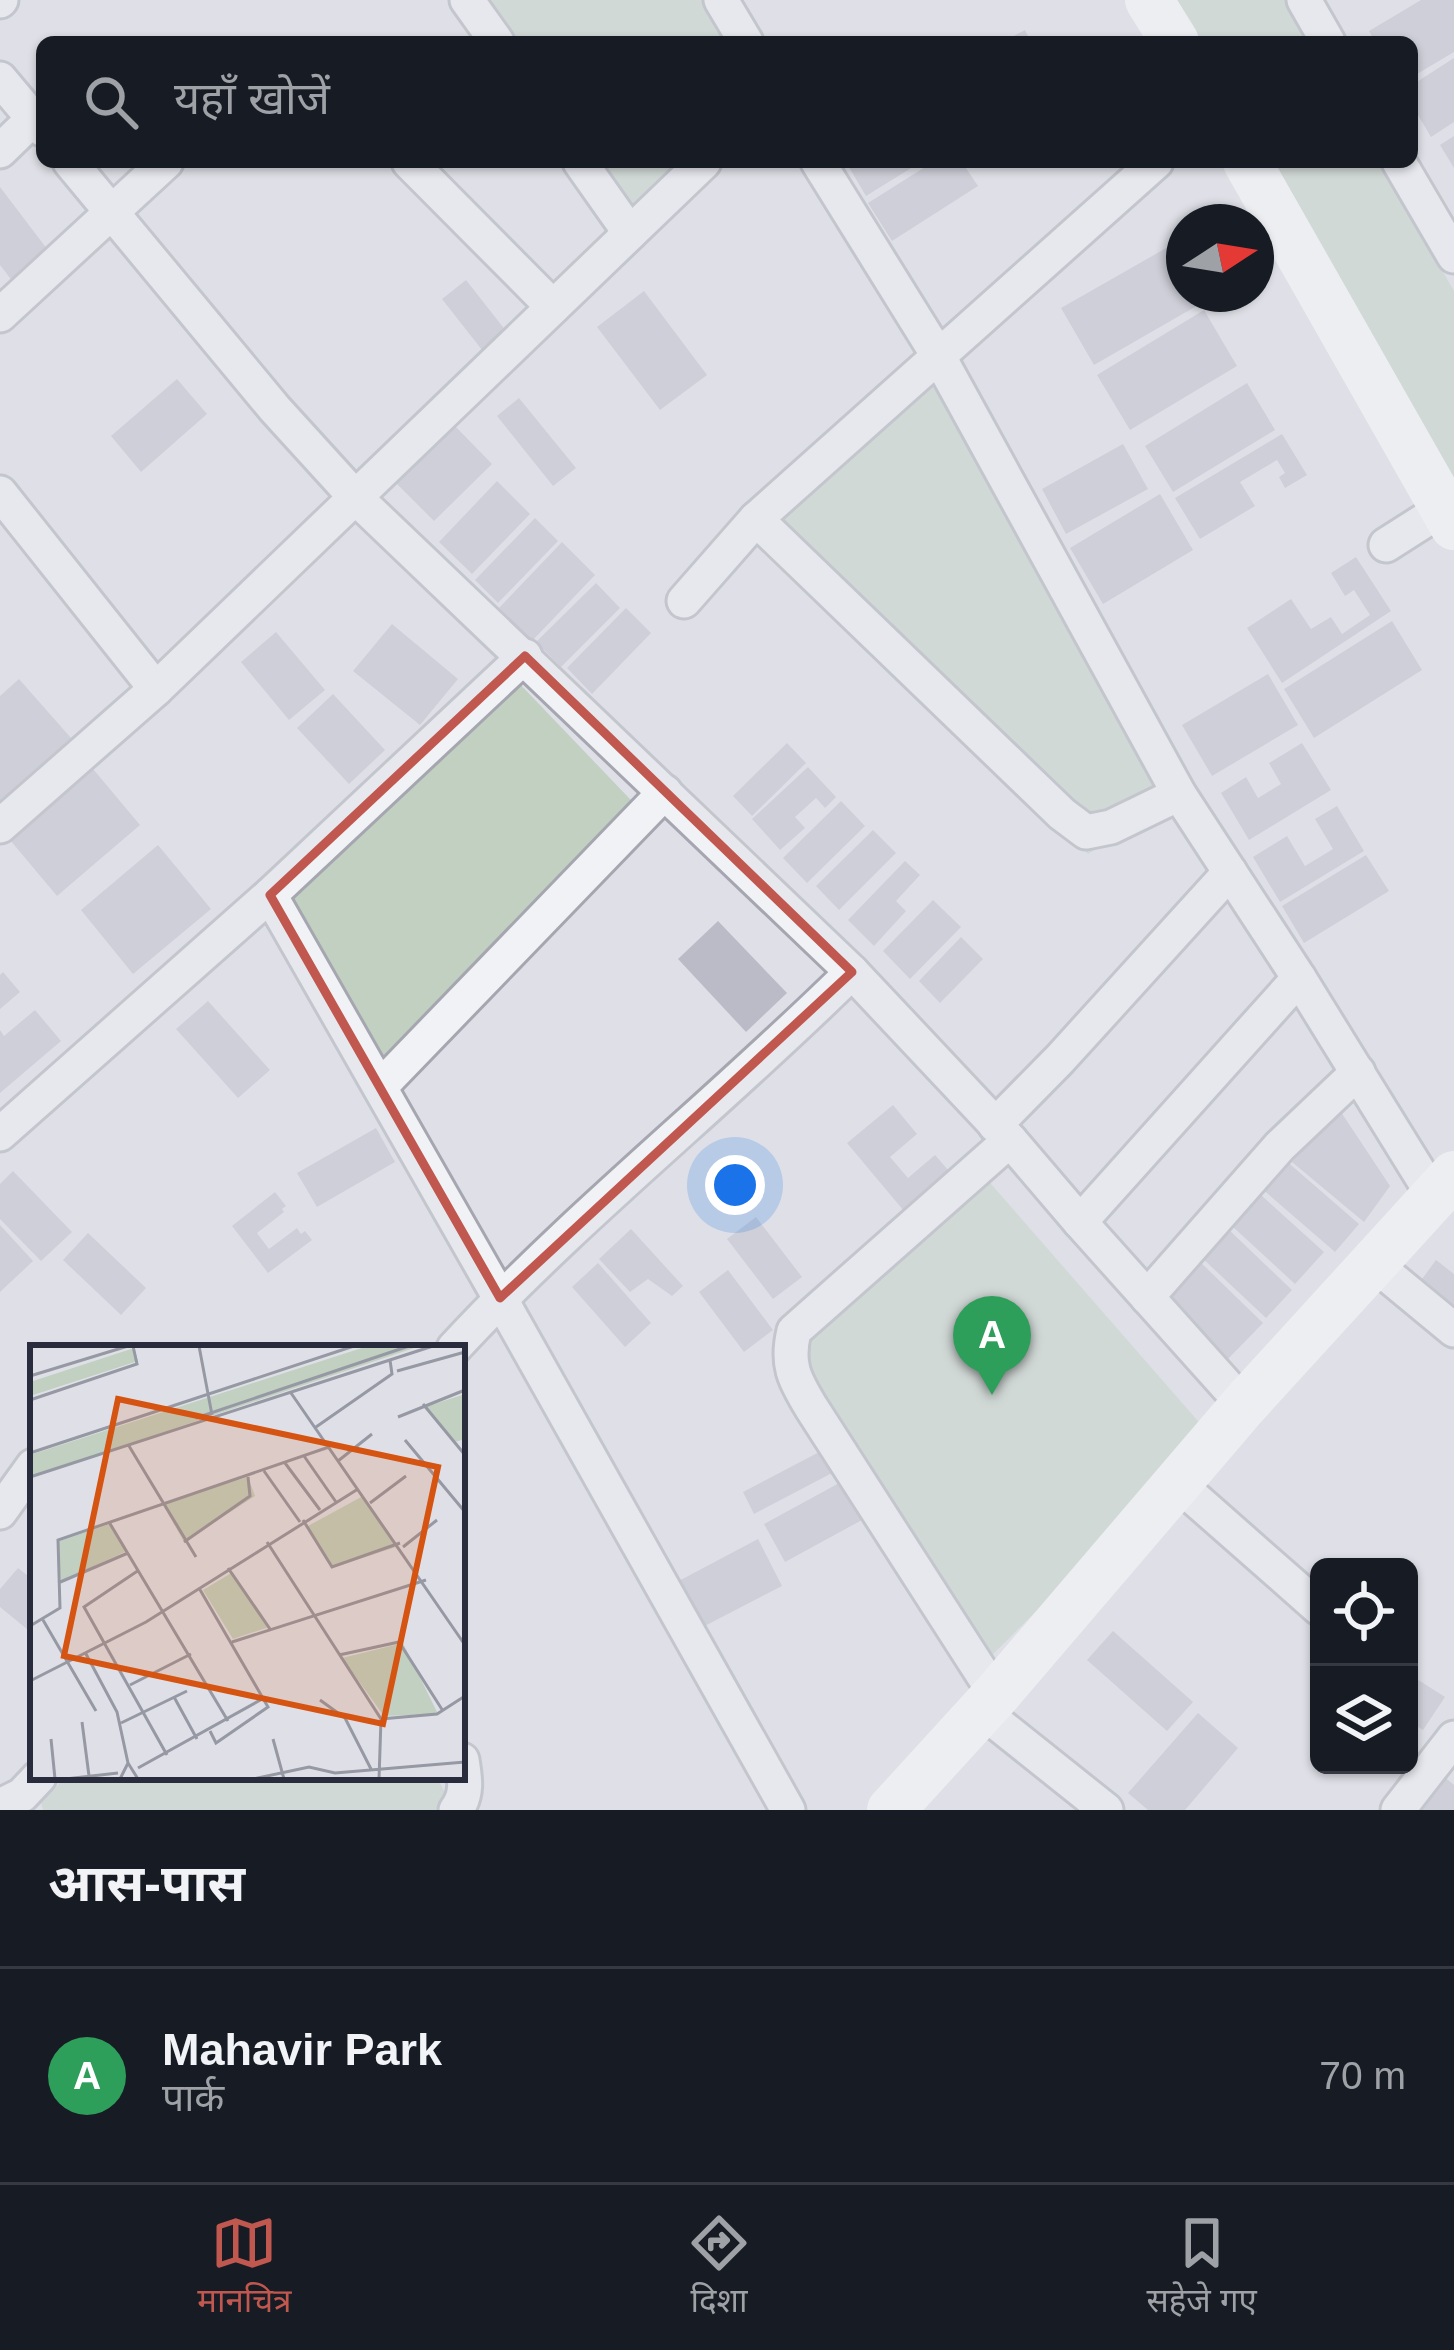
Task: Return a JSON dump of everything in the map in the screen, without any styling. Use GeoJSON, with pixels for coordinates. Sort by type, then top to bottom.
{"type":"FeatureCollection","features":[{"type":"Feature","properties":{"kind":"street"},"geometry":{"type":"LineString","coordinates":[[467,0],[492,36]]}},
{"type":"Feature","properties":{"kind":"street"},"geometry":{"type":"LineString","coordinates":[[721,0],[742,36]]}},
{"type":"Feature","properties":{"kind":"street"},"geometry":{"type":"LineString","coordinates":[[1149,0],[1170,36]]}},
{"type":"Feature","properties":{"kind":"street"},"geometry":{"type":"LineString","coordinates":[[1181,0],[1202,36]]}},
{"type":"Feature","properties":{"kind":"street"},"geometry":{"type":"LineString","coordinates":[[1304,0],[1325,36]]}},
{"type":"Feature","properties":{"kind":"street"},"geometry":{"type":"LineString","coordinates":[[0,80],[36,122]]}},
{"type":"Feature","properties":{"kind":"street"},"geometry":{"type":"LineString","coordinates":[[0,151],[36,125]]}},
{"type":"Feature","properties":{"kind":"street"},"geometry":{"type":"LineString","coordinates":[[75,168],[275,409],[356,498],[852,972],[1002,1132],[1244,1405]]}},
{"type":"Feature","properties":{"kind":"street"},"geometry":{"type":"LineString","coordinates":[[0,315],[160,168]]}},
{"type":"Feature","properties":{"kind":"street"},"geometry":{"type":"LineString","coordinates":[[415,168],[553,307]]}},
{"type":"Feature","properties":{"kind":"street"},"geometry":{"type":"LineString","coordinates":[[584,168],[630,233]]}},
{"type":"Feature","properties":{"kind":"street"},"geometry":{"type":"LineString","coordinates":[[0,826],[156,689],[698,168]]}},
{"type":"Feature","properties":{"kind":"street"},"geometry":{"type":"LineString","coordinates":[[822,168],[939,357],[1179,794],[1358,1072],[1444,1185],[1244,1405],[891,1810]]}},
{"type":"Feature","properties":{"kind":"street"},"geometry":{"type":"LineString","coordinates":[[684,601],[756,519],[1149,168]]}},
{"type":"Feature","properties":{"kind":"street"},"geometry":{"type":"LineString","coordinates":[[1251,168],[1451,501]]}},
{"type":"Feature","properties":{"kind":"street"},"geometry":{"type":"LineString","coordinates":[[1279,168],[1451,501]]}},
{"type":"Feature","properties":{"kind":"street"},"geometry":{"type":"LineString","coordinates":[[1403,168],[1454,256]]}},
{"type":"Feature","properties":{"kind":"street"},"geometry":{"type":"LineString","coordinates":[[0,493],[156,689]]}},
{"type":"Feature","properties":{"kind":"street"},"geometry":{"type":"LineString","coordinates":[[1386,545],[1451,501]]}},
{"type":"Feature","properties":{"kind":"street"},"geometry":{"type":"LineString","coordinates":[[756,519],[1086,832],[1111,827],[1179,794]]}},
{"type":"Feature","properties":{"kind":"street"},"geometry":{"type":"LineString","coordinates":[[0,1134],[270,896],[525,656]]}},
{"type":"Feature","properties":{"kind":"street"},"geometry":{"type":"LineString","coordinates":[[380,1087],[665,792]]}},
{"type":"Feature","properties":{"kind":"street"},"geometry":{"type":"LineString","coordinates":[[1106,1810],[989,1703],[794,1378],[789,1351],[794,1331],[1002,1132],[1060,1059],[1230,872]]}},
{"type":"Feature","properties":{"kind":"street"},"geometry":{"type":"LineString","coordinates":[[270,896],[788,1810]]}},
{"type":"Feature","properties":{"kind":"street"},"geometry":{"type":"LineString","coordinates":[[457,1345],[500,1298],[852,972]]}},
{"type":"Feature","properties":{"kind":"street"},"geometry":{"type":"LineString","coordinates":[[1080,1222],[1299,978]]}},
{"type":"Feature","properties":{"kind":"street"},"geometry":{"type":"LineString","coordinates":[[1147,1297],[1280,1146],[1358,1072]]}},
{"type":"Feature","properties":{"kind":"street"},"geometry":{"type":"LineString","coordinates":[[1373,1263],[1454,1330]]}},
{"type":"Feature","properties":{"kind":"street"},"geometry":{"type":"LineString","coordinates":[[0,1512],[30,1470]]}},
{"type":"Feature","properties":{"kind":"street"},"geometry":{"type":"LineString","coordinates":[[1177,1484],[1310,1600]]}},
{"type":"Feature","properties":{"kind":"street"},"geometry":{"type":"LineString","coordinates":[[1398,1810],[1454,1738]]}},
{"type":"Feature","properties":{"kind":"street"},"geometry":{"type":"LineString","coordinates":[[456,1810],[465,1777]]}},
{"type":"Feature","properties":{"kind":"highlighted area"},"geometry":{"type":"Polygon","coordinates":[[[525,656],[852,972],[500,1298],[270,895],[525,656]]]}},
{"type":"Feature","properties":{"kind":"green space"},"geometry":{"type":"Polygon","coordinates":[[[474,0],[707,0],[729,36],[501,36],[474,0]]]}},
{"type":"Feature","properties":{"kind":"green space"},"geometry":{"type":"Polygon","coordinates":[[[1160,0],[1287,0],[1308,36],[1181,36],[1160,0]]]}},
{"type":"Feature","properties":{"kind":"green space"},"geometry":{"type":"Polygon","coordinates":[[[596,168],[697,168],[638,225],[596,168]]]}},
{"type":"Feature","properties":{"kind":"green space"},"geometry":{"type":"Polygon","coordinates":[[[1260,168],[1383,168],[1454,291],[1454,498],[1260,168]]]}},
{"type":"Feature","properties":{"kind":"green space"},"geometry":{"type":"Polygon","coordinates":[[[939,357],[1179,794],[1088,854],[756,519],[939,357]]]}},
{"type":"Feature","properties":{"kind":"green space"},"geometry":{"type":"Polygon","coordinates":[[[516,680],[651,821],[391,1081],[286,895],[516,680]]]}},
{"type":"Feature","properties":{"kind":"green space"},"geometry":{"type":"Polygon","coordinates":[[[985,1177],[1212,1437],[972,1675],[783,1353],[985,1177]]]}},
{"type":"Feature","properties":{"kind":"green space"},"geometry":{"type":"Polygon","coordinates":[[[62,1780],[439,1780],[454,1810],[43,1810],[41,1803],[62,1780]]]}},
{"type":"Feature","properties":{"kind":"building"},"geometry":{"type":"Polygon","coordinates":[[[1421,0],[1454,0],[1454,52],[1418,73],[1418,36],[1372,36],[1369,31],[1421,0]]]}},
{"type":"Feature","properties":{"kind":"building"},"geometry":{"type":"Polygon","coordinates":[[[1454,58],[1454,122],[1431,137],[1418,115],[1418,81],[1454,58]]]}},
{"type":"Feature","properties":{"kind":"building"},"geometry":{"type":"Polygon","coordinates":[[[1454,136],[1454,168],[1440,145],[1454,136]]]}},
{"type":"Feature","properties":{"kind":"building"},"geometry":{"type":"Polygon","coordinates":[[[850,168],[911,168],[866,196],[850,168]]]}},
{"type":"Feature","properties":{"kind":"building"},"geometry":{"type":"Polygon","coordinates":[[[923,168],[966,168],[978,186],[892,241],[868,203],[923,168]]]}},
{"type":"Feature","properties":{"kind":"building"},"geometry":{"type":"Polygon","coordinates":[[[0,187],[54,258],[17,287],[0,265],[0,187]]]}},
{"type":"Feature","properties":{"kind":"building"},"geometry":{"type":"Polygon","coordinates":[[[1166,248],[1166,312],[1186,312],[1094,365],[1061,308],[1166,248]]]}},
{"type":"Feature","properties":{"kind":"building"},"geometry":{"type":"Polygon","coordinates":[[[466,280],[510,336],[486,355],[442,299],[466,280]]]}},
{"type":"Feature","properties":{"kind":"building"},"geometry":{"type":"Polygon","coordinates":[[[644,291],[707,375],[660,410],[597,327],[644,291]]]}},
{"type":"Feature","properties":{"kind":"building"},"geometry":{"type":"Polygon","coordinates":[[[1201,312],[1205,312],[1237,366],[1130,430],[1097,375],[1201,312]]]}},
{"type":"Feature","properties":{"kind":"building"},"geometry":{"type":"Polygon","coordinates":[[[177,379],[207,414],[141,472],[111,436],[177,379]]]}},
{"type":"Feature","properties":{"kind":"building"},"geometry":{"type":"Polygon","coordinates":[[[1247,383],[1275,430],[1173,492],[1145,446],[1247,383]]]}},
{"type":"Feature","properties":{"kind":"building"},"geometry":{"type":"Polygon","coordinates":[[[519,398],[576,468],[553,486],[497,416],[519,398]]]}},
{"type":"Feature","properties":{"kind":"building"},"geometry":{"type":"Polygon","coordinates":[[[454,425],[492,464],[434,521],[395,482],[454,425]]]}},
{"type":"Feature","properties":{"kind":"building"},"geometry":{"type":"Polygon","coordinates":[[[1282,434],[1307,475],[1285,488],[1279,477],[1285,473],[1277,460],[1240,482],[1255,506],[1200,539],[1175,498],[1282,434]]]}},
{"type":"Feature","properties":{"kind":"building"},"geometry":{"type":"Polygon","coordinates":[[[1123,444],[1148,489],[1066,534],[1042,489],[1123,444]]]}},
{"type":"Feature","properties":{"kind":"building"},"geometry":{"type":"Polygon","coordinates":[[[497,481],[530,514],[472,574],[439,542],[497,481]]]}},
{"type":"Feature","properties":{"kind":"building"},"geometry":{"type":"Polygon","coordinates":[[[1160,494],[1193,550],[1103,604],[1070,548],[1160,494]]]}},
{"type":"Feature","properties":{"kind":"building"},"geometry":{"type":"Polygon","coordinates":[[[535,518],[558,541],[498,603],[475,580],[535,518]]]}},
{"type":"Feature","properties":{"kind":"building"},"geometry":{"type":"Polygon","coordinates":[[[562,542],[595,575],[532,641],[499,608],[562,542]]]}},
{"type":"Feature","properties":{"kind":"building"},"geometry":{"type":"Polygon","coordinates":[[[1356,557],[1391,611],[1282,683],[1247,628],[1291,599],[1311,629],[1331,617],[1342,634],[1370,615],[1354,590],[1345,596],[1331,573],[1356,557]]]}},
{"type":"Feature","properties":{"kind":"building"},"geometry":{"type":"Polygon","coordinates":[[[596,583],[620,608],[561,667],[536,642],[596,583]]]}},
{"type":"Feature","properties":{"kind":"building"},"geometry":{"type":"Polygon","coordinates":[[[626,608],[651,633],[592,694],[567,668],[626,608]]]}},
{"type":"Feature","properties":{"kind":"building"},"geometry":{"type":"Polygon","coordinates":[[[1392,621],[1422,670],[1314,738],[1284,689],[1392,621]]]}},
{"type":"Feature","properties":{"kind":"building"},"geometry":{"type":"Polygon","coordinates":[[[392,624],[458,679],[420,725],[353,671],[392,624]]]}},
{"type":"Feature","properties":{"kind":"building"},"geometry":{"type":"Polygon","coordinates":[[[276,632],[325,690],[289,720],[241,662],[276,632]]]}},
{"type":"Feature","properties":{"kind":"building"},"geometry":{"type":"Polygon","coordinates":[[[1268,674],[1298,725],[1212,776],[1182,725],[1268,674]]]}},
{"type":"Feature","properties":{"kind":"building"},"geometry":{"type":"Polygon","coordinates":[[[19,679],[71,738],[0,801],[0,696],[19,679]]]}},
{"type":"Feature","properties":{"kind":"building"},"geometry":{"type":"Polygon","coordinates":[[[333,694],[385,750],[349,784],[297,728],[333,694]]]}},
{"type":"Feature","properties":{"kind":"building"},"geometry":{"type":"Polygon","coordinates":[[[787,743],[806,763],[752,816],[733,796],[787,743]]]}},
{"type":"Feature","properties":{"kind":"building"},"geometry":{"type":"Polygon","coordinates":[[[1302,743],[1331,790],[1249,840],[1221,793],[1246,777],[1258,798],[1281,784],[1269,763],[1302,743]]]}},
{"type":"Feature","properties":{"kind":"building"},"geometry":{"type":"Polygon","coordinates":[[[88,763],[140,825],[57,896],[5,834],[88,763]]]}},
{"type":"Feature","properties":{"kind":"building"},"geometry":{"type":"Polygon","coordinates":[[[808,767],[836,797],[825,808],[816,798],[795,817],[805,828],[780,850],[752,819],[808,767]]]}},
{"type":"Feature","properties":{"kind":"building"},"geometry":{"type":"Polygon","coordinates":[[[841,801],[865,826],[807,883],[783,858],[841,801]]]}},
{"type":"Feature","properties":{"kind":"building"},"geometry":{"type":"Polygon","coordinates":[[[1337,806],[1364,851],[1280,902],[1253,857],[1287,836],[1305,866],[1333,849],[1315,819],[1337,806]]]}},
{"type":"Feature","properties":{"kind":"building"},"geometry":{"type":"Polygon","coordinates":[[[873,830],[896,853],[839,910],[816,886],[873,830]]]}},
{"type":"Feature","properties":{"kind":"building"},"geometry":{"type":"Polygon","coordinates":[[[158,845],[211,909],[133,974],[81,910],[158,845]]]}},
{"type":"Feature","properties":{"kind":"building"},"geometry":{"type":"Polygon","coordinates":[[[1366,855],[1389,891],[1304,943],[1282,906],[1366,855]]]}},
{"type":"Feature","properties":{"kind":"building"},"geometry":{"type":"Polygon","coordinates":[[[905,861],[920,875],[896,901],[906,911],[874,946],[848,920],[905,861]]]}},
{"type":"Feature","properties":{"kind":"building"},"geometry":{"type":"Polygon","coordinates":[[[933,900],[961,927],[910,979],[883,951],[933,900]]]}},
{"type":"Feature","properties":{"kind":"building"},"geometry":{"type":"Polygon","coordinates":[[[718,921],[787,993],[746,1032],[678,959],[718,921]]]}},
{"type":"Feature","properties":{"kind":"building"},"geometry":{"type":"Polygon","coordinates":[[[961,937],[983,959],[940,1003],[919,981],[961,937]]]}},
{"type":"Feature","properties":{"kind":"building"},"geometry":{"type":"Polygon","coordinates":[[[3,972],[20,992],[0,1009],[0,975],[3,972]]]}},
{"type":"Feature","properties":{"kind":"building"},"geometry":{"type":"Polygon","coordinates":[[[208,1001],[270,1070],[238,1098],[176,1029],[208,1001]]]}},
{"type":"Feature","properties":{"kind":"building"},"geometry":{"type":"Polygon","coordinates":[[[35,1010],[61,1041],[0,1093],[0,1030],[4,1036],[35,1010]]]}},
{"type":"Feature","properties":{"kind":"building"},"geometry":{"type":"Polygon","coordinates":[[[893,1105],[917,1134],[890,1157],[908,1178],[935,1155],[955,1178],[909,1217],[847,1143],[893,1105]]]}},
{"type":"Feature","properties":{"kind":"building"},"geometry":{"type":"Polygon","coordinates":[[[1339,1109],[1390,1186],[1364,1222],[1292,1162],[1339,1109]]]}},
{"type":"Feature","properties":{"kind":"building"},"geometry":{"type":"Polygon","coordinates":[[[376,1128],[395,1162],[317,1207],[297,1173],[376,1128]]]}},
{"type":"Feature","properties":{"kind":"building"},"geometry":{"type":"Polygon","coordinates":[[[1284,1159],[1359,1224],[1335,1252],[1260,1187],[1284,1159]]]}},
{"type":"Feature","properties":{"kind":"building"},"geometry":{"type":"Polygon","coordinates":[[[13,1171],[72,1232],[41,1261],[0,1219],[0,1184],[13,1171]]]}},
{"type":"Feature","properties":{"kind":"building"},"geometry":{"type":"Polygon","coordinates":[[[275,1192],[286,1206],[284,1212],[257,1233],[269,1249],[297,1228],[312,1240],[268,1273],[232,1226],[275,1192]]]}},
{"type":"Feature","properties":{"kind":"building"},"geometry":{"type":"Polygon","coordinates":[[[1261,1195],[1324,1252],[1295,1284],[1233,1227],[1261,1195]]]}},
{"type":"Feature","properties":{"kind":"building"},"geometry":{"type":"Polygon","coordinates":[[[756,1217],[802,1277],[773,1299],[727,1239],[756,1217]]]}},
{"type":"Feature","properties":{"kind":"building"},"geometry":{"type":"Polygon","coordinates":[[[0,1225],[33,1261],[0,1292],[0,1225]]]}},
{"type":"Feature","properties":{"kind":"building"},"geometry":{"type":"Polygon","coordinates":[[[1226,1227],[1292,1290],[1266,1318],[1200,1256],[1226,1227]]]}},
{"type":"Feature","properties":{"kind":"building"},"geometry":{"type":"Polygon","coordinates":[[[631,1229],[683,1286],[672,1296],[648,1279],[630,1292],[599,1259],[631,1229]]]}},
{"type":"Feature","properties":{"kind":"building"},"geometry":{"type":"Polygon","coordinates":[[[88,1233],[146,1288],[121,1315],[63,1260],[88,1233]]]}},
{"type":"Feature","properties":{"kind":"building"},"geometry":{"type":"Polygon","coordinates":[[[1195,1257],[1263,1323],[1228,1359],[1160,1293],[1195,1257]]]}},
{"type":"Feature","properties":{"kind":"building"},"geometry":{"type":"Polygon","coordinates":[[[1436,1260],[1454,1274],[1454,1326],[1411,1294],[1436,1260]]]}},
{"type":"Feature","properties":{"kind":"building"},"geometry":{"type":"Polygon","coordinates":[[[598,1263],[651,1323],[625,1347],[572,1287],[598,1263]]]}},
{"type":"Feature","properties":{"kind":"building"},"geometry":{"type":"Polygon","coordinates":[[[728,1270],[773,1330],[744,1352],[699,1292],[728,1270]]]}},
{"type":"Feature","properties":{"kind":"building"},"geometry":{"type":"Polygon","coordinates":[[[823,1450],[834,1472],[754,1514],[743,1492],[823,1450]]]}},
{"type":"Feature","properties":{"kind":"building"},"geometry":{"type":"Polygon","coordinates":[[[841,1482],[862,1520],[785,1562],[764,1524],[841,1482]]]}},
{"type":"Feature","properties":{"kind":"building"},"geometry":{"type":"Polygon","coordinates":[[[758,1539],[782,1586],[697,1630],[673,1584],[758,1539]]]}},
{"type":"Feature","properties":{"kind":"building"},"geometry":{"type":"Polygon","coordinates":[[[18,1568],[30,1578],[30,1632],[0,1607],[0,1589],[18,1568]]]}},
{"type":"Feature","properties":{"kind":"building"},"geometry":{"type":"Polygon","coordinates":[[[1113,1631],[1193,1702],[1167,1731],[1087,1660],[1113,1631]]]}},
{"type":"Feature","properties":{"kind":"building"},"geometry":{"type":"Polygon","coordinates":[[[1418,1680],[1445,1697],[1423,1730],[1418,1727],[1418,1680]]]}},
{"type":"Feature","properties":{"kind":"building"},"geometry":{"type":"Polygon","coordinates":[[[1198,1713],[1238,1748],[1185,1810],[1148,1810],[1128,1793],[1198,1713]]]}},
{"type":"Feature","properties":{"kind":"building"},"geometry":{"type":"Polygon","coordinates":[[[1442,1775],[1454,1785],[1454,1810],[1414,1810],[1442,1775]]]}},
{"type":"Feature","properties":{"kind":"place","name":"Mahavir Park"},"geometry":{"type":"Point","coordinates":[992,1395]}}]}
